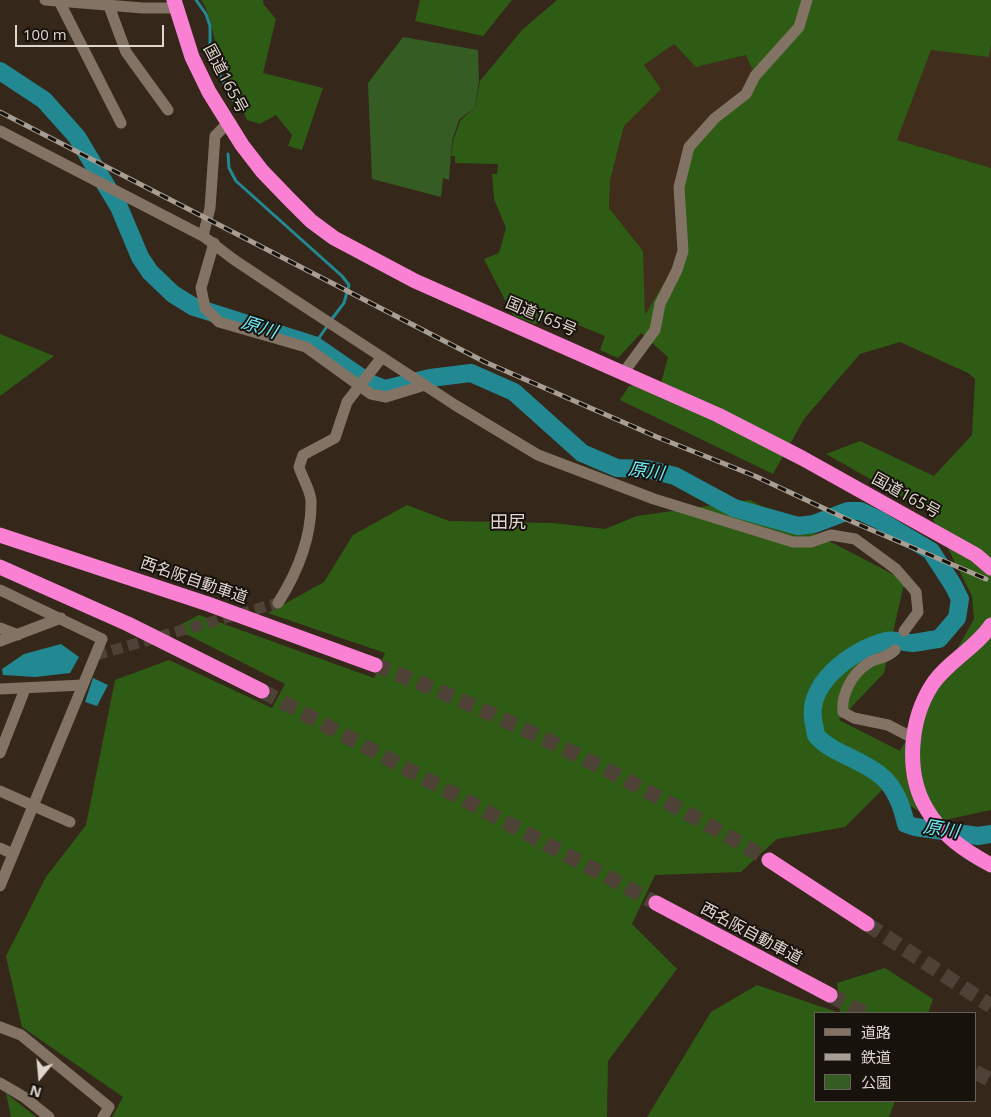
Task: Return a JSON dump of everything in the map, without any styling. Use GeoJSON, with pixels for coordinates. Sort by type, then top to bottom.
{"type":"FeatureCollection","features":[{"type":"Feature","properties":{"kind":"highway","name":"国道165号"},"geometry":{"type":"LineString","coordinates":[[175,4],[192,57],[228,123],[262,171],[311,221],[334,238],[415,281],[624,372],[802,458],[976,555],[991,568]]}},
{"type":"Feature","properties":{"kind":"highway","name":"西名阪自動車道"},"geometry":{"type":"LineString","coordinates":[[0,535],[208,604],[375,664]]}},
{"type":"Feature","properties":{"kind":"highway"},"geometry":{"type":"LineString","coordinates":[[0,567],[128,624],[262,691]]}},
{"type":"Feature","properties":{"kind":"highway"},"geometry":{"type":"LineString","coordinates":[[991,625],[933,684],[917,717],[913,738],[917,786],[926,809],[948,837],[965,851],[991,865]]}},
{"type":"Feature","properties":{"kind":"highway"},"geometry":{"type":"LineString","coordinates":[[769,860],[868,924]]}},
{"type":"Feature","properties":{"kind":"highway","name":"西名阪自動車道"},"geometry":{"type":"LineString","coordinates":[[656,903],[830,995]]}},
{"type":"Feature","properties":{"kind":"street"},"geometry":{"type":"LineString","coordinates":[[45,0],[109,6],[175,4]]}},
{"type":"Feature","properties":{"kind":"street"},"geometry":{"type":"LineString","coordinates":[[624,372],[656,330],[660,304],[677,270],[683,251],[679,187],[689,147],[715,118],[746,94],[755,76],[799,27],[806,0]]}},
{"type":"Feature","properties":{"kind":"street"},"geometry":{"type":"LineString","coordinates":[[60,1],[121,122]]}},
{"type":"Feature","properties":{"kind":"street"},"geometry":{"type":"LineString","coordinates":[[109,6],[126,52],[168,110]]}},
{"type":"Feature","properties":{"kind":"street"},"geometry":{"type":"LineString","coordinates":[[203,236],[210,208],[215,136],[228,123]]}},
{"type":"Feature","properties":{"kind":"street"},"geometry":{"type":"LineString","coordinates":[[0,131],[203,236],[233,259],[382,357],[538,455],[602,481],[793,542],[811,542],[831,535],[855,539],[896,569],[916,592],[918,612],[904,631]]}},
{"type":"Feature","properties":{"kind":"street"},"geometry":{"type":"LineString","coordinates":[[214,244],[202,288],[205,308],[219,322],[306,348],[371,394],[386,397],[425,385]]}},
{"type":"Feature","properties":{"kind":"street"},"geometry":{"type":"LineString","coordinates":[[278,603],[292,582],[304,553],[311,499],[299,467],[303,455],[335,438],[347,402],[382,357]]}},
{"type":"Feature","properties":{"kind":"street"},"geometry":{"type":"LineString","coordinates":[[0,590],[61,618],[102,640],[0,886]]}},
{"type":"Feature","properties":{"kind":"street"},"geometry":{"type":"LineString","coordinates":[[0,641],[61,618]]}},
{"type":"Feature","properties":{"kind":"street"},"geometry":{"type":"LineString","coordinates":[[0,628],[18,635]]}},
{"type":"Feature","properties":{"kind":"street"},"geometry":{"type":"LineString","coordinates":[[894,650],[887,658],[867,664],[846,689],[842,703],[844,712],[854,718],[888,725],[913,738]]}},
{"type":"Feature","properties":{"kind":"street"},"geometry":{"type":"LineString","coordinates":[[0,689],[82,685]]}},
{"type":"Feature","properties":{"kind":"street"},"geometry":{"type":"LineString","coordinates":[[0,753],[25,689]]}},
{"type":"Feature","properties":{"kind":"street"},"geometry":{"type":"LineString","coordinates":[[0,791],[70,822]]}},
{"type":"Feature","properties":{"kind":"street"},"geometry":{"type":"LineString","coordinates":[[0,848],[13,854]]}},
{"type":"Feature","properties":{"kind":"street"},"geometry":{"type":"LineString","coordinates":[[0,1027],[21,1035],[109,1107],[104,1117]]}},
{"type":"Feature","properties":{"kind":"street"},"geometry":{"type":"LineString","coordinates":[[0,1083],[24,1097],[49,1117]]}},
{"type":"Feature","properties":{"kind":"shaded area"},"geometry":{"type":"Polygon","coordinates":[[[991,0],[991,168],[897,140],[929,29],[991,0]]]}},
{"type":"Feature","properties":{"kind":"shaded area"},"geometry":{"type":"Polygon","coordinates":[[[674,43],[696,67],[746,55],[755,76],[683,251],[645,316],[643,251],[609,208],[610,181],[624,126],[661,89],[644,66],[674,43]]]}},
{"type":"Feature","properties":{"kind":"green space"},"geometry":{"type":"Polygon","coordinates":[[[201,0],[263,0],[264,5],[276,19],[263,73],[323,88],[302,150],[288,146],[292,135],[276,115],[260,124],[247,120],[224,69],[210,19],[201,0]]]}},
{"type":"Feature","properties":{"kind":"green space"},"geometry":{"type":"Polygon","coordinates":[[[420,0],[512,0],[483,36],[415,21],[420,0]]]}},
{"type":"Feature","properties":{"kind":"green space"},"geometry":{"type":"Polygon","coordinates":[[[557,0],[991,0],[991,44],[989,57],[931,50],[897,140],[991,168],[991,810],[935,822],[884,788],[845,827],[777,839],[741,872],[655,875],[632,924],[677,969],[608,1061],[607,1117],[112,1117],[123,1097],[22,1027],[6,956],[46,877],[86,825],[115,680],[169,660],[272,708],[285,684],[174,628],[199,615],[374,678],[385,653],[268,613],[324,582],[353,535],[407,505],[449,521],[553,523],[605,529],[637,516],[750,500],[908,582],[903,588],[884,673],[839,720],[900,751],[974,619],[972,596],[930,513],[826,454],[860,441],[934,476],[972,435],[975,379],[968,373],[900,342],[860,354],[804,419],[773,474],[620,400],[629,386],[661,383],[668,357],[641,333],[618,358],[600,350],[605,336],[556,316],[535,324],[514,316],[484,259],[499,253],[506,228],[494,199],[492,174],[497,174],[498,164],[455,163],[455,156],[451,156],[453,141],[460,121],[475,107],[480,81],[522,30],[557,0]],[[674,44],[644,65],[661,89],[624,126],[610,181],[609,208],[643,251],[645,315],[683,251],[680,215],[687,152],[736,101],[755,76],[746,55],[696,67],[674,44]]]}},
{"type":"Feature","properties":{"kind":"green space"},"geometry":{"type":"Polygon","coordinates":[[[403,37],[478,50],[479,81],[475,107],[459,120],[452,141],[449,180],[443,178],[441,197],[372,179],[368,83],[403,37]]]}},
{"type":"Feature","properties":{"kind":"green space"},"geometry":{"type":"Polygon","coordinates":[[[0,334],[54,356],[0,396],[0,334]]]}},
{"type":"Feature","properties":{"kind":"green space"},"geometry":{"type":"Polygon","coordinates":[[[885,968],[933,999],[928,1012],[840,1012],[837,983],[885,968]]]}},
{"type":"Feature","properties":{"kind":"green space"},"geometry":{"type":"Polygon","coordinates":[[[757,985],[837,1012],[814,1012],[814,1102],[895,1102],[889,1117],[647,1117],[711,1012],[757,985]]]}},
{"type":"Feature","properties":{"kind":"green space"},"geometry":{"type":"Polygon","coordinates":[[[6,1093],[36,1117],[11,1117],[6,1093]]]}},
{"type":"Feature","properties":{"kind":"water"},"geometry":{"type":"Polygon","coordinates":[[[61,644],[79,657],[70,673],[35,677],[3,675],[2,669],[24,654],[61,644]]]}},
{"type":"Feature","properties":{"kind":"water"},"geometry":{"type":"Polygon","coordinates":[[[93,678],[108,685],[97,706],[85,702],[93,678]]]}},
{"type":"Feature","properties":{"kind":"waterway"},"geometry":{"type":"LineString","coordinates":[[196,0],[206,14],[210,26],[210,57],[238,109]]}},
{"type":"Feature","properties":{"kind":"waterway","name":"原川"},"geometry":{"type":"LineString","coordinates":[[0,71],[44,100],[77,137],[119,207],[140,257],[150,272],[173,294],[194,307],[314,345],[369,383],[385,389],[430,378],[471,373],[514,392],[582,453],[617,468],[647,469],[675,476],[734,508],[798,526],[814,524],[848,511],[860,511],[931,551],[960,599],[957,618],[939,639],[912,643],[886,641],[859,652],[845,661],[823,683],[816,696],[813,710],[815,733],[828,746],[866,766],[884,779],[897,797],[906,824],[978,836],[991,834]]}},
{"type":"Feature","properties":{"kind":"waterway"},"geometry":{"type":"LineString","coordinates":[[228,154],[229,168],[236,181],[342,276],[349,285],[344,303],[331,320]]}},
{"type":"Feature","properties":{"kind":"waterway"},"geometry":{"type":"LineString","coordinates":[[314,345],[328,325]]}},
{"type":"Feature","properties":{"kind":"tunnel"},"geometry":{"type":"LineString","coordinates":[[96,655],[278,603]]}},
{"type":"Feature","properties":{"kind":"tunnel"},"geometry":{"type":"LineString","coordinates":[[375,665],[477,707],[576,754],[673,805],[769,860]]}},
{"type":"Feature","properties":{"kind":"tunnel"},"geometry":{"type":"LineString","coordinates":[[262,691],[656,903]]}},
{"type":"Feature","properties":{"kind":"tunnel"},"geometry":{"type":"LineString","coordinates":[[867,924],[991,1006]]}},
{"type":"Feature","properties":{"kind":"tunnel"},"geometry":{"type":"LineString","coordinates":[[830,995],[862,1012]]}},
{"type":"Feature","properties":{"kind":"tunnel"},"geometry":{"type":"LineString","coordinates":[[976,1072],[991,1080]]}},
{"type":"Feature","properties":{"kind":"railway"},"geometry":{"type":"LineString","coordinates":[[0,112],[485,362],[657,437],[755,476],[853,522],[986,579]]}},
{"type":"Feature","properties":{"kind":"district","name":"田尻"},"geometry":{"type":"Point","coordinates":[508,523]}}]}
